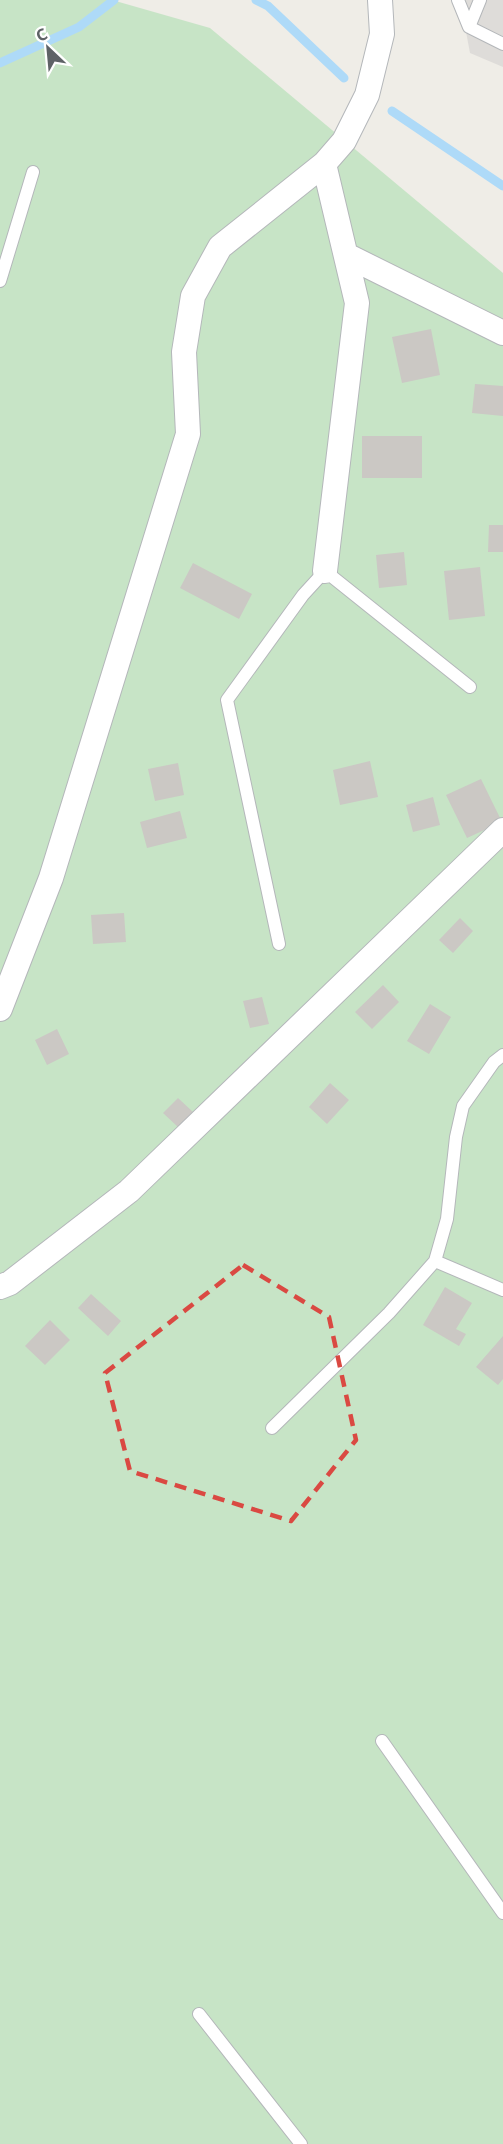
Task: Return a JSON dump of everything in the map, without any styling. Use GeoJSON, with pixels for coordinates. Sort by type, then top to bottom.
{"type":"FeatureCollection","features":[{"type":"Feature","properties":{"kind":"street"},"geometry":{"type":"LineString","coordinates":[[0,1009],[51,878],[188,434],[184,352],[193,296],[220,247],[324,164],[344,141],[368,95],[382,34],[380,0]]}},
{"type":"Feature","properties":{"kind":"street"},"geometry":{"type":"LineString","coordinates":[[324,164],[357,303],[325,571]]}},
{"type":"Feature","properties":{"kind":"street"},"geometry":{"type":"LineString","coordinates":[[346,255],[503,333]]}},
{"type":"Feature","properties":{"kind":"street"},"geometry":{"type":"LineString","coordinates":[[0,1287],[10,1283],[129,1191],[503,830]]}},
{"type":"Feature","properties":{"kind":"lane"},"geometry":{"type":"LineString","coordinates":[[458,0],[469,27],[503,44]]}},
{"type":"Feature","properties":{"kind":"lane"},"geometry":{"type":"LineString","coordinates":[[469,27],[480,0]]}},
{"type":"Feature","properties":{"kind":"lane"},"geometry":{"type":"LineString","coordinates":[[0,281],[33,172]]}},
{"type":"Feature","properties":{"kind":"lane"},"geometry":{"type":"LineString","coordinates":[[279,944],[227,700],[303,595],[325,571],[470,687]]}},
{"type":"Feature","properties":{"kind":"lane"},"geometry":{"type":"LineString","coordinates":[[272,1428],[389,1313],[435,1260],[447,1219],[456,1137],[463,1106],[494,1062],[503,1055]]}},
{"type":"Feature","properties":{"kind":"lane"},"geometry":{"type":"LineString","coordinates":[[435,1260],[503,1290]]}},
{"type":"Feature","properties":{"kind":"lane"},"geometry":{"type":"LineString","coordinates":[[382,1741],[503,1913]]}},
{"type":"Feature","properties":{"kind":"lane"},"geometry":{"type":"LineString","coordinates":[[199,2014],[301,2144]]}},
{"type":"Feature","properties":{"kind":"highlighted area"},"geometry":{"type":"Polygon","coordinates":[[[243,1265],[329,1317],[356,1440],[291,1521],[130,1471],[105,1373],[243,1265]]]}},
{"type":"Feature","properties":{"kind":"shaded area"},"geometry":{"type":"Polygon","coordinates":[[[460,0],[503,0],[503,67],[470,53],[460,0]]]}},
{"type":"Feature","properties":{"kind":"green space"},"geometry":{"type":"Polygon","coordinates":[[[0,0],[112,0],[210,28],[503,273],[503,2144],[0,2144],[0,0]]]}},
{"type":"Feature","properties":{"kind":"building"},"geometry":{"type":"Polygon","coordinates":[[[431,329],[440,375],[402,383],[392,337],[431,329]]]}},
{"type":"Feature","properties":{"kind":"building"},"geometry":{"type":"Polygon","coordinates":[[[475,384],[503,386],[503,416],[472,413],[475,384]]]}},
{"type":"Feature","properties":{"kind":"building"},"geometry":{"type":"Polygon","coordinates":[[[362,436],[422,436],[422,478],[362,478],[362,436]]]}},
{"type":"Feature","properties":{"kind":"building"},"geometry":{"type":"Polygon","coordinates":[[[489,525],[503,525],[503,552],[488,552],[489,525]]]}},
{"type":"Feature","properties":{"kind":"building"},"geometry":{"type":"Polygon","coordinates":[[[404,552],[407,585],[379,588],[376,555],[404,552]]]}},
{"type":"Feature","properties":{"kind":"building"},"geometry":{"type":"Polygon","coordinates":[[[193,563],[252,594],[239,619],[180,588],[193,563]]]}},
{"type":"Feature","properties":{"kind":"building"},"geometry":{"type":"Polygon","coordinates":[[[480,567],[485,616],[449,620],[444,571],[480,567]]]}},
{"type":"Feature","properties":{"kind":"building"},"geometry":{"type":"Polygon","coordinates":[[[370,761],[378,797],[340,805],[333,770],[370,761]]]}},
{"type":"Feature","properties":{"kind":"building"},"geometry":{"type":"Polygon","coordinates":[[[178,763],[184,795],[155,801],[148,769],[178,763]]]}},
{"type":"Feature","properties":{"kind":"building"},"geometry":{"type":"Polygon","coordinates":[[[481,779],[502,822],[467,838],[446,795],[481,779]]]}},
{"type":"Feature","properties":{"kind":"building"},"geometry":{"type":"Polygon","coordinates":[[[433,797],[440,825],[413,832],[406,805],[433,797]]]}},
{"type":"Feature","properties":{"kind":"building"},"geometry":{"type":"Polygon","coordinates":[[[180,811],[187,838],[147,848],[140,822],[180,811]]]}},
{"type":"Feature","properties":{"kind":"building"},"geometry":{"type":"Polygon","coordinates":[[[124,913],[126,942],[93,944],[91,915],[124,913]]]}},
{"type":"Feature","properties":{"kind":"building"},"geometry":{"type":"Polygon","coordinates":[[[460,918],[473,931],[453,953],[439,940],[460,918]]]}},
{"type":"Feature","properties":{"kind":"building"},"geometry":{"type":"Polygon","coordinates":[[[383,985],[399,1002],[372,1029],[355,1012],[383,985]]]}},
{"type":"Feature","properties":{"kind":"building"},"geometry":{"type":"Polygon","coordinates":[[[262,997],[269,1024],[250,1028],[243,1001],[262,997]]]}},
{"type":"Feature","properties":{"kind":"building"},"geometry":{"type":"Polygon","coordinates":[[[430,1004],[451,1017],[429,1054],[407,1041],[430,1004]]]}},
{"type":"Feature","properties":{"kind":"building"},"geometry":{"type":"Polygon","coordinates":[[[57,1029],[69,1054],[47,1065],[35,1040],[57,1029]]]}},
{"type":"Feature","properties":{"kind":"building"},"geometry":{"type":"Polygon","coordinates":[[[330,1083],[349,1100],[327,1124],[309,1107],[330,1083]]]}},
{"type":"Feature","properties":{"kind":"building"},"geometry":{"type":"Polygon","coordinates":[[[178,1098],[193,1112],[178,1127],[163,1113],[178,1098]]]}},
{"type":"Feature","properties":{"kind":"building"},"geometry":{"type":"Polygon","coordinates":[[[445,1287],[472,1303],[456,1329],[466,1334],[459,1346],[423,1325],[445,1287]]]}},
{"type":"Feature","properties":{"kind":"building"},"geometry":{"type":"Polygon","coordinates":[[[91,1294],[121,1321],[108,1336],[78,1308],[91,1294]]]}},
{"type":"Feature","properties":{"kind":"building"},"geometry":{"type":"Polygon","coordinates":[[[50,1320],[70,1340],[45,1365],[25,1346],[50,1320]]]}},
{"type":"Feature","properties":{"kind":"building"},"geometry":{"type":"Polygon","coordinates":[[[503,1336],[503,1379],[498,1385],[476,1367],[503,1336]]]}},
{"type":"Feature","properties":{"kind":"waterway"},"geometry":{"type":"LineString","coordinates":[[0,63],[79,27],[114,0]]}},
{"type":"Feature","properties":{"kind":"waterway"},"geometry":{"type":"LineString","coordinates":[[256,0],[268,6],[344,78]]}},
{"type":"Feature","properties":{"kind":"waterway"},"geometry":{"type":"LineString","coordinates":[[392,111],[503,186]]}}]}
